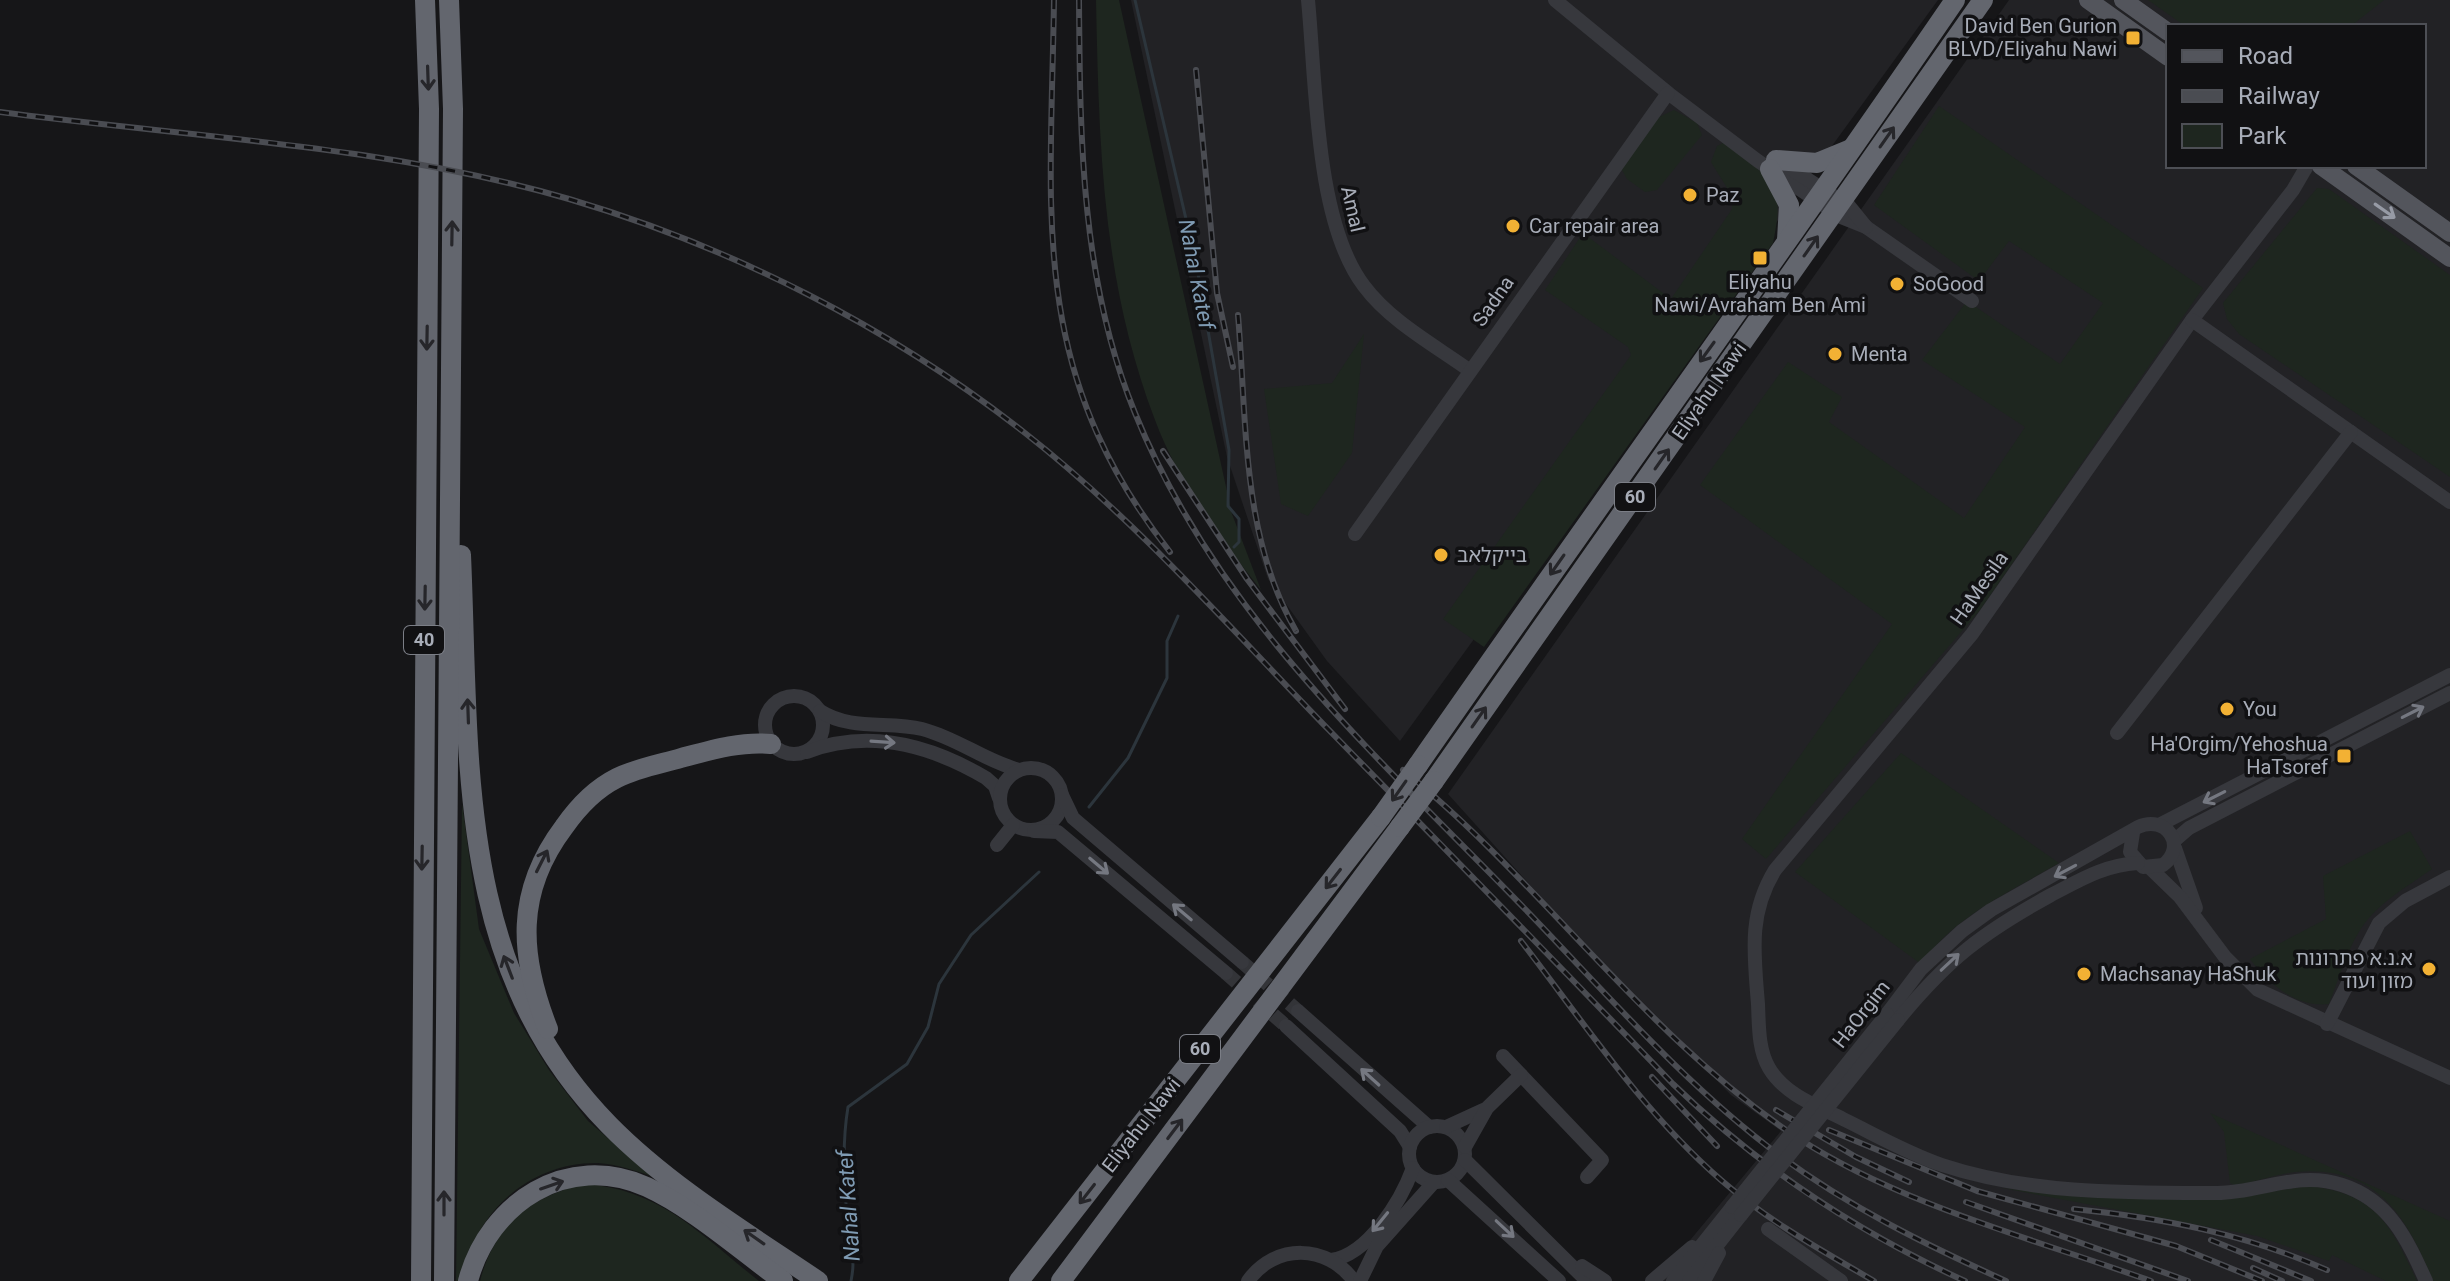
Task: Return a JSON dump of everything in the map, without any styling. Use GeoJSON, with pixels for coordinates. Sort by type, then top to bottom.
{"type":"FeatureCollection","features":[{"type":"Feature","properties":{"kind":"highway","name":"40"},"geometry":{"type":"LineString","coordinates":[[421,1281],[429,125],[425,0]]}},
{"type":"Feature","properties":{"kind":"highway","name":"40"},"geometry":{"type":"LineString","coordinates":[[444,1281],[453,109],[449,0]]}},
{"type":"Feature","properties":{"kind":"highway","name":"Eliyahu Nawi"},"geometry":{"type":"LineString","coordinates":[[1019,1281],[1381,817],[1786,244],[1830,201],[1854,147],[1955,0]]}},
{"type":"Feature","properties":{"kind":"highway","name":"Eliyahu Nawi"},"geometry":{"type":"LineString","coordinates":[[1061,1281],[1434,781],[1830,201],[1983,0]]}},
{"type":"Feature","properties":{"kind":"highway"},"geometry":{"type":"LineString","coordinates":[[1786,244],[1791,221],[1789,205],[1773,164],[1817,163],[1842,156],[1854,147]]}},
{"type":"Feature","properties":{"kind":"highway"},"geometry":{"type":"LineString","coordinates":[[451,311],[470,769],[479,863],[491,919],[531,1020],[564,1071],[600,1114],[629,1144],[676,1181],[818,1281]]}},
{"type":"Feature","properties":{"kind":"highway"},"geometry":{"type":"LineString","coordinates":[[600,1114],[561,1054],[533,988],[525,932],[534,877],[545,853],[583,803],[616,779],[634,771],[741,744],[771,744]]}},
{"type":"Feature","properties":{"kind":"highway"},"geometry":{"type":"LineString","coordinates":[[468,1281],[490,1228],[517,1201],[549,1184],[599,1176],[647,1187],[783,1281]]}},
{"type":"Feature","properties":{"kind":"main road"},"geometry":{"type":"LineString","coordinates":[[2088,0],[2166,56]]}},
{"type":"Feature","properties":{"kind":"main road"},"geometry":{"type":"LineString","coordinates":[[2123,0],[2166,31]]}},
{"type":"Feature","properties":{"kind":"main road"},"geometry":{"type":"LineString","coordinates":[[2324,168],[2450,258]]}},
{"type":"Feature","properties":{"kind":"main road"},"geometry":{"type":"LineString","coordinates":[[2359,168],[2450,233]]}},
{"type":"Feature","properties":{"kind":"street","name":"Amal"},"geometry":{"type":"LineString","coordinates":[[1308,0],[1327,191],[1342,248],[1358,278],[1378,302],[1469,370]]}},
{"type":"Feature","properties":{"kind":"street"},"geometry":{"type":"LineString","coordinates":[[1555,0],[1668,93],[1720,131],[1830,201],[1972,301]]}},
{"type":"Feature","properties":{"kind":"street","name":"Sadna"},"geometry":{"type":"LineString","coordinates":[[1355,534],[1668,93]]}},
{"type":"Feature","properties":{"kind":"street","name":"HaMesila"},"geometry":{"type":"LineString","coordinates":[[2306,168],[2293,190],[2192,320],[1972,634],[1770,877],[1753,924],[1762,1049],[1773,1074],[1804,1099],[1909,1152],[1988,1178],[2066,1189],[2205,1193],[2303,1179],[2340,1184],[2370,1198],[2394,1220],[2426,1281]]}},
{"type":"Feature","properties":{"kind":"street"},"geometry":{"type":"LineString","coordinates":[[2192,320],[2450,502]]}},
{"type":"Feature","properties":{"kind":"street"},"geometry":{"type":"LineString","coordinates":[[2117,733],[2351,432]]}},
{"type":"Feature","properties":{"kind":"street"},"geometry":{"type":"LineString","coordinates":[[2450,675],[2161,824],[2145,824],[2133,833],[2129,846],[2144,866],[2205,927],[2225,957],[2258,990],[2450,1078]]}},
{"type":"Feature","properties":{"kind":"street"},"geometry":{"type":"LineString","coordinates":[[2144,866],[2168,861],[2174,844],[2189,828],[2450,693]]}},
{"type":"Feature","properties":{"kind":"street"},"geometry":{"type":"LineString","coordinates":[[1019,770],[993,763],[953,741],[922,729],[847,723],[799,697],[774,704],[765,728],[771,744],[788,754],[807,752],[843,741],[918,745],[986,778],[995,786],[1000,809],[1013,825],[1034,831],[1058,832],[1226,973]]}},
{"type":"Feature","properties":{"kind":"street"},"geometry":{"type":"LineString","coordinates":[[807,752],[822,735],[820,711]]}},
{"type":"Feature","properties":{"kind":"street"},"geometry":{"type":"LineString","coordinates":[[999,798],[1005,781],[1019,770],[1028,768],[1047,772],[1054,778],[1073,818],[1242,962]]}},
{"type":"Feature","properties":{"kind":"street"},"geometry":{"type":"LineString","coordinates":[[1034,831],[1052,823],[1058,815],[1062,795]]}},
{"type":"Feature","properties":{"kind":"street"},"geometry":{"type":"LineString","coordinates":[[2161,824],[2174,844],[2205,927]]}},
{"type":"Feature","properties":{"kind":"street"},"geometry":{"type":"LineString","coordinates":[[997,845],[1013,825]]}},
{"type":"Feature","properties":{"kind":"street","name":"HaOrgim"},"geometry":{"type":"LineString","coordinates":[[1689,1281],[1737,1214],[1892,1017],[1921,969],[1962,931],[1991,910],[2133,833]]}},
{"type":"Feature","properties":{"kind":"street","name":"HaOrgim"},"geometry":{"type":"LineString","coordinates":[[1892,1017],[1948,962],[1997,924],[2091,873],[2144,866]]}},
{"type":"Feature","properties":{"kind":"street"},"geometry":{"type":"LineString","coordinates":[[2327,1024],[2379,923],[2405,901],[2450,877]]}},
{"type":"Feature","properties":{"kind":"street"},"geometry":{"type":"LineString","coordinates":[[1298,1011],[1429,1127]]}},
{"type":"Feature","properties":{"kind":"street"},"geometry":{"type":"LineString","coordinates":[[1286,1026],[1400,1131],[1410,1147],[1413,1168],[1400,1196],[1362,1244],[1346,1257],[1331,1260]]}},
{"type":"Feature","properties":{"kind":"street"},"geometry":{"type":"LineString","coordinates":[[1503,1056],[1602,1160],[1587,1177]]}},
{"type":"Feature","properties":{"kind":"street"},"geometry":{"type":"LineString","coordinates":[[1410,1147],[1417,1134],[1429,1127],[1446,1127],[1487,1108],[1521,1075]]}},
{"type":"Feature","properties":{"kind":"street"},"geometry":{"type":"LineString","coordinates":[[1248,1281],[1267,1262],[1285,1254],[1305,1252],[1331,1260],[1357,1281],[1377,1246],[1441,1181],[1459,1172],[1487,1108]]}},
{"type":"Feature","properties":{"kind":"street"},"geometry":{"type":"LineString","coordinates":[[1446,1127],[1459,1136],[1465,1154],[1528,1224],[1587,1281]]}},
{"type":"Feature","properties":{"kind":"street"},"geometry":{"type":"LineString","coordinates":[[1413,1168],[1422,1178],[1441,1181],[1558,1281]]}},
{"type":"Feature","properties":{"kind":"street"},"geometry":{"type":"LineString","coordinates":[[1704,1281],[1737,1214]]}},
{"type":"Feature","properties":{"kind":"street","name":"HaOrgim"},"geometry":{"type":"LineString","coordinates":[[1673,1281],[1719,1223],[1737,1214]]}},
{"type":"Feature","properties":{"kind":"street"},"geometry":{"type":"LineString","coordinates":[[1652,1281],[1719,1223]]}},
{"type":"Feature","properties":{"kind":"street"},"geometry":{"type":"LineString","coordinates":[[1528,1224],[1605,1281]]}},
{"type":"Feature","properties":{"kind":"street"},"geometry":{"type":"LineString","coordinates":[[1768,1229],[1841,1281]]}},
{"type":"Feature","properties":{"kind":"shaded area"},"geometry":{"type":"Polygon","coordinates":[[[1131,0],[1938,0],[1400,741],[1327,661],[1268,579],[1227,457],[1131,0]]]}},
{"type":"Feature","properties":{"kind":"shaded area"},"geometry":{"type":"Polygon","coordinates":[[[2009,0],[2450,0],[2450,1281],[1656,1281],[1781,1131],[1731,1095],[1576,936],[1448,794],[2009,0]]]}},
{"type":"Feature","properties":{"kind":"green space"},"geometry":{"type":"Polygon","coordinates":[[[1096,0],[1119,0],[1232,514],[1261,590],[1188,487],[1164,443],[1137,368],[1114,265],[1107,213],[1099,108],[1096,0]]]}},
{"type":"Feature","properties":{"kind":"green space"},"geometry":{"type":"Polygon","coordinates":[[[2148,0],[2384,0],[2354,24],[2182,24],[2148,0]]]}},
{"type":"Feature","properties":{"kind":"green space"},"geometry":{"type":"Polygon","coordinates":[[[1939,106],[2203,288],[1980,610],[1766,859],[1742,839],[1892,624],[1700,485],[1788,362],[1842,397],[1829,422],[1964,518],[2025,427],[1922,360],[1967,301],[2060,364],[2103,303],[2009,241],[1979,281],[1874,205],[1939,106]]]}},
{"type":"Feature","properties":{"kind":"green space"},"geometry":{"type":"Polygon","coordinates":[[[1674,110],[1697,123],[1702,135],[1657,190],[1645,192],[1627,179],[1622,170],[1624,164],[1657,118],[1674,110]]]}},
{"type":"Feature","properties":{"kind":"green space"},"geometry":{"type":"Polygon","coordinates":[[[1727,141],[1765,173],[1772,183],[1778,207],[1773,243],[1484,647],[1443,619],[1631,355],[1628,347],[1545,290],[1583,233],[1671,299],[1732,209],[1732,196],[1711,162],[1717,146],[1727,141]]]}},
{"type":"Feature","properties":{"kind":"green space"},"geometry":{"type":"Polygon","coordinates":[[[2317,188],[2329,189],[2450,275],[2450,477],[2239,334],[2227,319],[2223,303],[2317,188]]]}},
{"type":"Feature","properties":{"kind":"green space"},"geometry":{"type":"Polygon","coordinates":[[[1364,334],[1352,453],[1308,516],[1281,504],[1264,389],[1332,383],[1364,334]]]}},
{"type":"Feature","properties":{"kind":"green space"},"geometry":{"type":"Polygon","coordinates":[[[1901,753],[2059,863],[1966,919],[1934,947],[1921,964],[1795,872],[1901,753]]]}},
{"type":"Feature","properties":{"kind":"green space"},"geometry":{"type":"Polygon","coordinates":[[[462,803],[479,929],[514,1013],[549,1070],[588,1121],[652,1176],[598,1163],[572,1165],[527,1182],[491,1214],[468,1257],[462,1281],[456,1281],[462,803]]]}},
{"type":"Feature","properties":{"kind":"green space"},"geometry":{"type":"Polygon","coordinates":[[[2410,831],[2432,869],[2375,911],[2361,928],[2329,1004],[2295,998],[2265,977],[2250,959],[2326,919],[2323,876],[2410,831]]]}},
{"type":"Feature","properties":{"kind":"green space"},"geometry":{"type":"Polygon","coordinates":[[[2210,1113],[2450,1221],[2450,1281],[2433,1281],[2400,1217],[2385,1200],[2348,1177],[2324,1172],[2296,1172],[2236,1186],[2230,1183],[2224,1132],[2210,1113]]]}},
{"type":"Feature","properties":{"kind":"green space"},"geometry":{"type":"Polygon","coordinates":[[[586,1184],[613,1188],[659,1205],[699,1232],[759,1281],[480,1281],[495,1244],[518,1216],[548,1196],[586,1184]]]}},
{"type":"Feature","properties":{"kind":"green space"},"geometry":{"type":"Polygon","coordinates":[[[2308,1186],[2331,1190],[2366,1204],[2389,1228],[2417,1281],[2386,1281],[2332,1255],[2329,1261],[2257,1236],[2002,1188],[2082,1197],[2213,1200],[2308,1186]]]}},
{"type":"Feature","properties":{"kind":"waterway","name":"Nahal Katef"},"geometry":{"type":"LineString","coordinates":[[1135,0],[1196,262],[1229,450],[1228,506],[1239,519],[1239,542],[1234,547]]}},
{"type":"Feature","properties":{"kind":"waterway","name":"Nahal Katef"},"geometry":{"type":"LineString","coordinates":[[1089,807],[1128,758],[1167,678],[1167,641],[1178,616]]}},
{"type":"Feature","properties":{"kind":"waterway","name":"Nahal Katef"},"geometry":{"type":"LineString","coordinates":[[851,1281],[853,1261],[844,1170],[848,1107],[907,1064],[928,1027],[939,984],[971,935],[1039,872]]}},
{"type":"Feature","properties":{"kind":"tunnel"},"geometry":{"type":"LineString","coordinates":[[1242,962],[1298,1011]]}},
{"type":"Feature","properties":{"kind":"tunnel"},"geometry":{"type":"LineString","coordinates":[[1226,973],[1286,1026]]}},
{"type":"Feature","properties":{"kind":"railway"},"geometry":{"type":"LineString","coordinates":[[1054,0],[1052,221],[1057,288],[1070,354],[1091,419],[1124,485],[1170,552]]}},
{"type":"Feature","properties":{"kind":"railway"},"geometry":{"type":"LineString","coordinates":[[1079,0],[1087,210],[1094,261],[1117,363],[1135,413],[1169,486],[1209,554],[1255,618],[1305,680],[1359,739],[1711,1099],[1779,1155],[1833,1192],[1917,1239],[2006,1281]]}},
{"type":"Feature","properties":{"kind":"railway"},"geometry":{"type":"LineString","coordinates":[[1196,70],[1217,293],[1233,367]]}},
{"type":"Feature","properties":{"kind":"railway"},"geometry":{"type":"LineString","coordinates":[[0,112],[358,154],[429,166],[569,199],[630,218],[749,266],[808,294],[920,358],[1025,433],[1144,538],[1706,1115],[1775,1170],[1847,1219],[1965,1281]]}},
{"type":"Feature","properties":{"kind":"railway"},"geometry":{"type":"LineString","coordinates":[[1238,315],[1246,437],[1256,517],[1278,594],[1296,631]]}},
{"type":"Feature","properties":{"kind":"railway"},"geometry":{"type":"LineString","coordinates":[[1163,451],[1247,579],[1345,709]]}},
{"type":"Feature","properties":{"kind":"railway"},"geometry":{"type":"LineString","coordinates":[[1403,770],[1502,861],[1692,1054],[1743,1098],[1798,1138],[1837,1161],[1924,1201],[2151,1281]]}},
{"type":"Feature","properties":{"kind":"railway"},"geometry":{"type":"LineString","coordinates":[[1521,941],[1615,1066],[1693,1154],[1757,1209],[1874,1281]]}},
{"type":"Feature","properties":{"kind":"railway"},"geometry":{"type":"LineString","coordinates":[[1652,1077],[1717,1146]]}},
{"type":"Feature","properties":{"kind":"railway"},"geometry":{"type":"LineString","coordinates":[[1776,1110],[1856,1157],[1909,1182]]}},
{"type":"Feature","properties":{"kind":"railway"},"geometry":{"type":"LineString","coordinates":[[1829,1130],[1977,1191],[2176,1246],[2262,1281]]}},
{"type":"Feature","properties":{"kind":"railway"},"geometry":{"type":"LineString","coordinates":[[1966,1202],[2188,1281]]}},
{"type":"Feature","properties":{"kind":"railway"},"geometry":{"type":"LineString","coordinates":[[2074,1209],[2203,1229],[2296,1257],[2327,1270]]}},
{"type":"Feature","properties":{"kind":"railway"},"geometry":{"type":"LineString","coordinates":[[2211,1240],[2311,1281]]}},
{"type":"Feature","properties":{"kind":"railway"},"geometry":{"type":"LineString","coordinates":[[2253,1268],[2282,1281]]}},
{"type":"Feature","properties":{"kind":"place","name":"David Ben Gurion BLVD/Eliyahu Nawi"},"geometry":{"type":"Point","coordinates":[2133,38]}},
{"type":"Feature","properties":{"kind":"place","name":"Paz"},"geometry":{"type":"Point","coordinates":[1690,195]}},
{"type":"Feature","properties":{"kind":"place","name":"Car repair area"},"geometry":{"type":"Point","coordinates":[1513,226]}},
{"type":"Feature","properties":{"kind":"place","name":"Eliyahu Nawi/Avraham Ben Ami"},"geometry":{"type":"Point","coordinates":[1760,258]}},
{"type":"Feature","properties":{"kind":"place","name":"SoGood"},"geometry":{"type":"Point","coordinates":[1897,284]}},
{"type":"Feature","properties":{"kind":"place","name":"Menta"},"geometry":{"type":"Point","coordinates":[1835,354]}},
{"type":"Feature","properties":{"kind":"place","name":"בייקלאב"},"geometry":{"type":"Point","coordinates":[1441,555]}},
{"type":"Feature","properties":{"kind":"place","name":"You"},"geometry":{"type":"Point","coordinates":[2227,709]}},
{"type":"Feature","properties":{"kind":"place","name":"Ha'Orgim/Yehoshua HaTsoref"},"geometry":{"type":"Point","coordinates":[2344,756]}},
{"type":"Feature","properties":{"kind":"place","name":"א.נ.א פתרונות מזון ועוד"},"geometry":{"type":"Point","coordinates":[2429,969]}},
{"type":"Feature","properties":{"kind":"place","name":"Machsanay HaShuk"},"geometry":{"type":"Point","coordinates":[2084,974]}}]}
